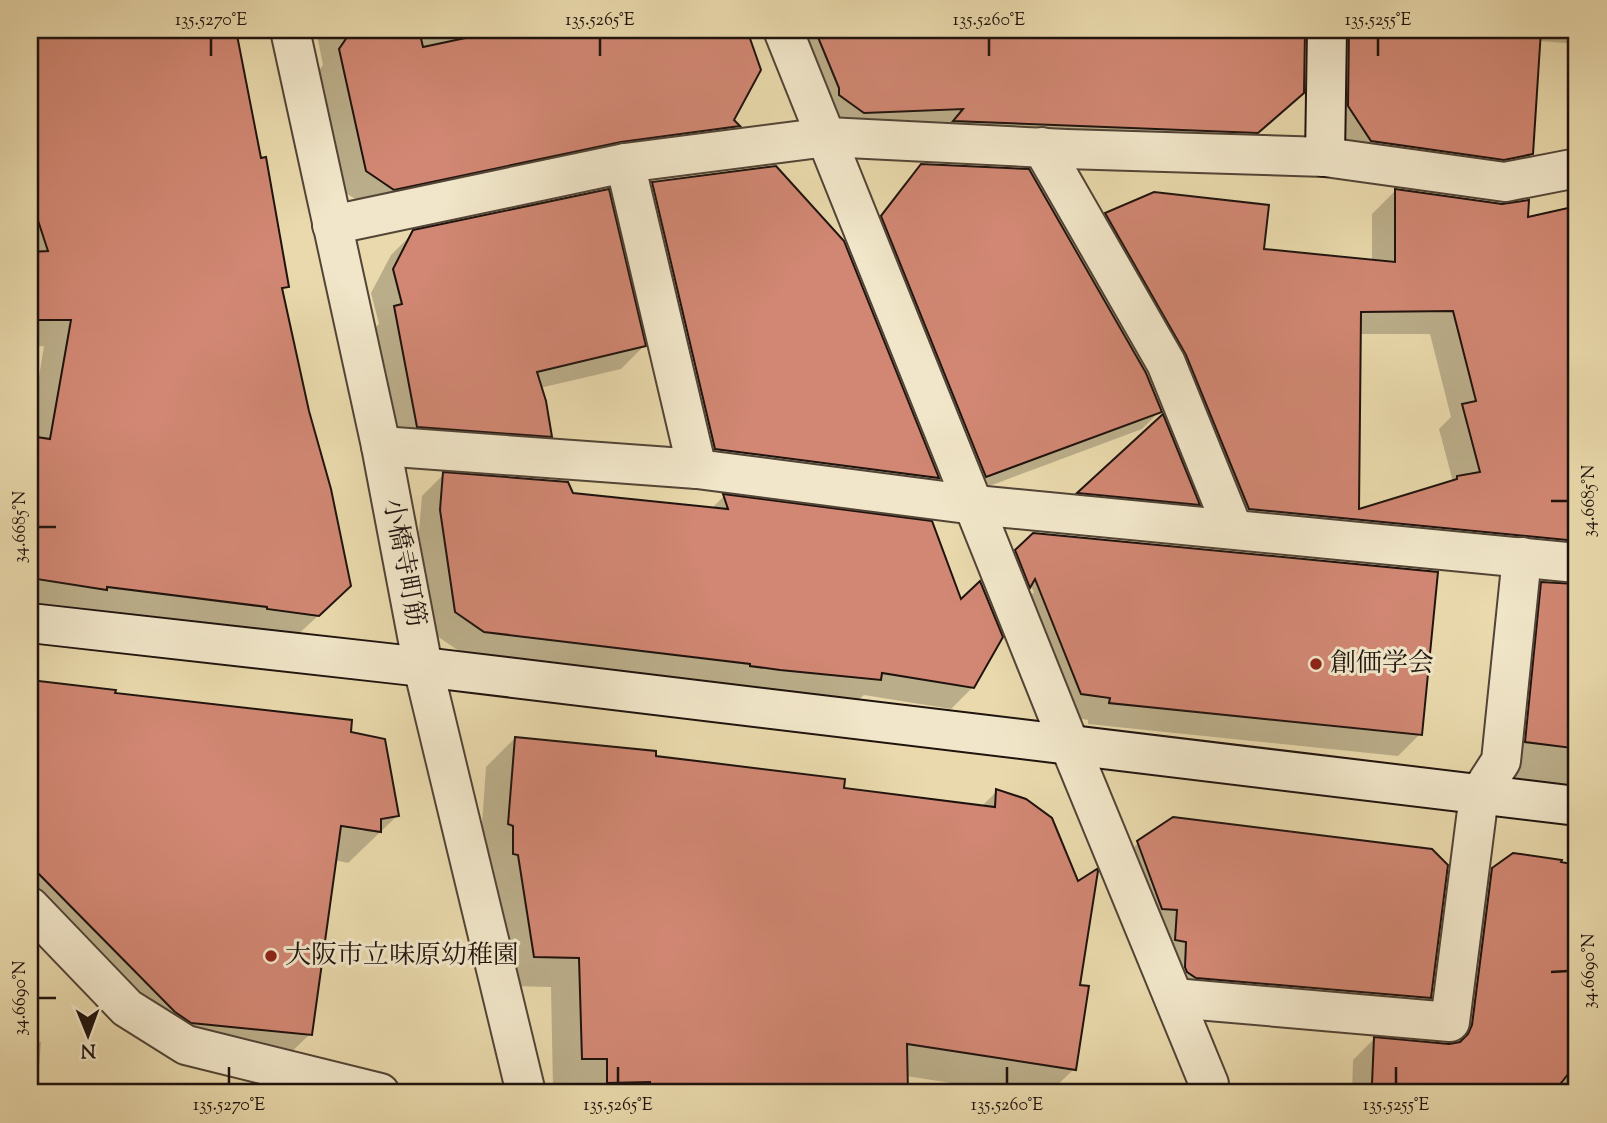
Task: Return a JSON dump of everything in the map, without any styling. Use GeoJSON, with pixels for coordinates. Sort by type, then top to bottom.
{"type":"FeatureCollection","features":[{"type":"Feature","properties":{"kind":"street","name":"小橋寺町筋"},"geometry":{"type":"LineString","coordinates":[[290,30],[381,446],[423,667],[526,1093]]}},
{"type":"Feature","properties":{"kind":"street"},"geometry":{"type":"LineString","coordinates":[[783,30],[1070,746],[1209,1084],[1208,1093]]}},
{"type":"Feature","properties":{"kind":"street"},"geometry":{"type":"LineString","coordinates":[[1325,156],[1327,30]]}},
{"type":"Feature","properties":{"kind":"street"},"geometry":{"type":"LineString","coordinates":[[332,225],[625,163],[827,137],[1325,156],[1505,182],[1577,168]]}},
{"type":"Feature","properties":{"kind":"street"},"geometry":{"type":"LineString","coordinates":[[1042,147],[1166,363],[1233,529]]}},
{"type":"Feature","properties":{"kind":"street"},"geometry":{"type":"LineString","coordinates":[[625,163],[697,469]]}},
{"type":"Feature","properties":{"kind":"street"},"geometry":{"type":"LineString","coordinates":[[381,446],[697,469],[975,505],[1577,563]]}},
{"type":"Feature","properties":{"kind":"street"},"geometry":{"type":"LineString","coordinates":[[1174,998],[1450,1022],[1479,795],[1501,761],[1522,557]]}},
{"type":"Feature","properties":{"kind":"street"},"geometry":{"type":"LineString","coordinates":[[30,623],[423,667],[1577,806]]}},
{"type":"Feature","properties":{"kind":"street"},"geometry":{"type":"LineString","coordinates":[[30,907],[127,1008],[186,1045],[380,1093]]}},
{"type":"Feature","properties":{"kind":"building"},"geometry":{"type":"Polygon","coordinates":[[[30,30],[236,30],[261,158],[266,157],[289,287],[282,288],[309,411],[331,489],[351,586],[319,616],[267,607],[107,587],[107,590],[30,578],[30,436],[50,439],[71,320],[30,320],[30,252],[48,251],[30,196],[30,30]]]}},
{"type":"Feature","properties":{"kind":"building"},"geometry":{"type":"Polygon","coordinates":[[[352,30],[419,30],[423,47],[503,30],[747,30],[761,70],[734,120],[740,126],[621,142],[394,190],[366,171],[339,49],[352,30]]]}},
{"type":"Feature","properties":{"kind":"building"},"geometry":{"type":"Polygon","coordinates":[[[815,30],[982,30],[984,33],[1305,30],[1304,93],[1258,133],[953,121],[963,109],[864,113],[839,95],[839,88],[815,30]]]}},
{"type":"Feature","properties":{"kind":"building"},"geometry":{"type":"Polygon","coordinates":[[[1349,30],[1541,30],[1533,154],[1504,160],[1371,141],[1348,106],[1349,30]]]}},
{"type":"Feature","properties":{"kind":"building"},"geometry":{"type":"Polygon","coordinates":[[[921,164],[1029,169],[1146,373],[1162,412],[986,477],[881,216],[921,164]]]}},
{"type":"Feature","properties":{"kind":"building"},"geometry":{"type":"Polygon","coordinates":[[[776,166],[844,241],[939,478],[715,449],[652,182],[776,166]]]}},
{"type":"Feature","properties":{"kind":"building"},"geometry":{"type":"Polygon","coordinates":[[[609,189],[646,346],[537,372],[546,401],[552,437],[417,427],[394,306],[402,304],[393,269],[413,230],[609,189]]]}},
{"type":"Feature","properties":{"kind":"building"},"geometry":{"type":"Polygon","coordinates":[[[1395,189],[1502,204],[1529,200],[1528,217],[1577,206],[1577,541],[1249,509],[1186,355],[1105,213],[1154,192],[1269,205],[1264,249],[1395,262],[1395,189]],[[1453,311],[1361,312],[1359,509],[1457,479],[1457,476],[1480,472],[1462,404],[1476,401],[1453,311]]]}},
{"type":"Feature","properties":{"kind":"building"},"geometry":{"type":"Polygon","coordinates":[[[1163,414],[1200,505],[1077,493],[1163,414]]]}},
{"type":"Feature","properties":{"kind":"building"},"geometry":{"type":"Polygon","coordinates":[[[443,472],[568,482],[573,493],[728,509],[723,494],[932,521],[961,599],[980,581],[1003,637],[974,688],[882,673],[881,680],[780,670],[750,664],[484,632],[455,612],[440,510],[443,472]]]}},
{"type":"Feature","properties":{"kind":"building"},"geometry":{"type":"Polygon","coordinates":[[[1033,533],[1438,572],[1422,735],[1109,703],[1110,698],[1081,694],[1035,579],[1030,588],[1015,550],[1033,533]]]}},
{"type":"Feature","properties":{"kind":"building"},"geometry":{"type":"Polygon","coordinates":[[[1541,582],[1577,584],[1577,708],[1572,748],[1525,742],[1541,582]]]}},
{"type":"Feature","properties":{"kind":"building"},"geometry":{"type":"Polygon","coordinates":[[[30,680],[116,690],[115,693],[352,720],[351,732],[385,739],[399,816],[381,819],[381,832],[341,826],[312,1035],[191,1023],[175,1012],[30,865],[30,680]]]}},
{"type":"Feature","properties":{"kind":"building"},"geometry":{"type":"Polygon","coordinates":[[[515,737],[656,751],[656,756],[845,779],[844,788],[995,807],[996,789],[1026,799],[1052,818],[1078,881],[1097,869],[1098,871],[1080,985],[1089,986],[1076,1070],[907,1044],[908,1093],[650,1093],[650,1082],[607,1083],[607,1059],[582,1059],[579,958],[534,957],[518,855],[513,854],[513,826],[508,824],[515,737]]]}},
{"type":"Feature","properties":{"kind":"building"},"geometry":{"type":"Polygon","coordinates":[[[1173,817],[1432,849],[1448,865],[1431,998],[1196,978],[1187,972],[1186,942],[1175,940],[1177,910],[1162,909],[1137,841],[1173,817]]]}},
{"type":"Feature","properties":{"kind":"building"},"geometry":{"type":"Polygon","coordinates":[[[1513,853],[1562,860],[1561,862],[1577,865],[1577,1063],[1553,1093],[1388,1093],[1372,1084],[1374,1037],[1449,1044],[1460,1042],[1468,1034],[1472,1025],[1492,868],[1513,853]]]}},
{"type":"Feature","properties":{"kind":"place","name":"創価学会"},"geometry":{"type":"Point","coordinates":[1316,664]}},
{"type":"Feature","properties":{"kind":"place","name":"大阪市立味原幼稚園"},"geometry":{"type":"Point","coordinates":[271,956]}}]}
